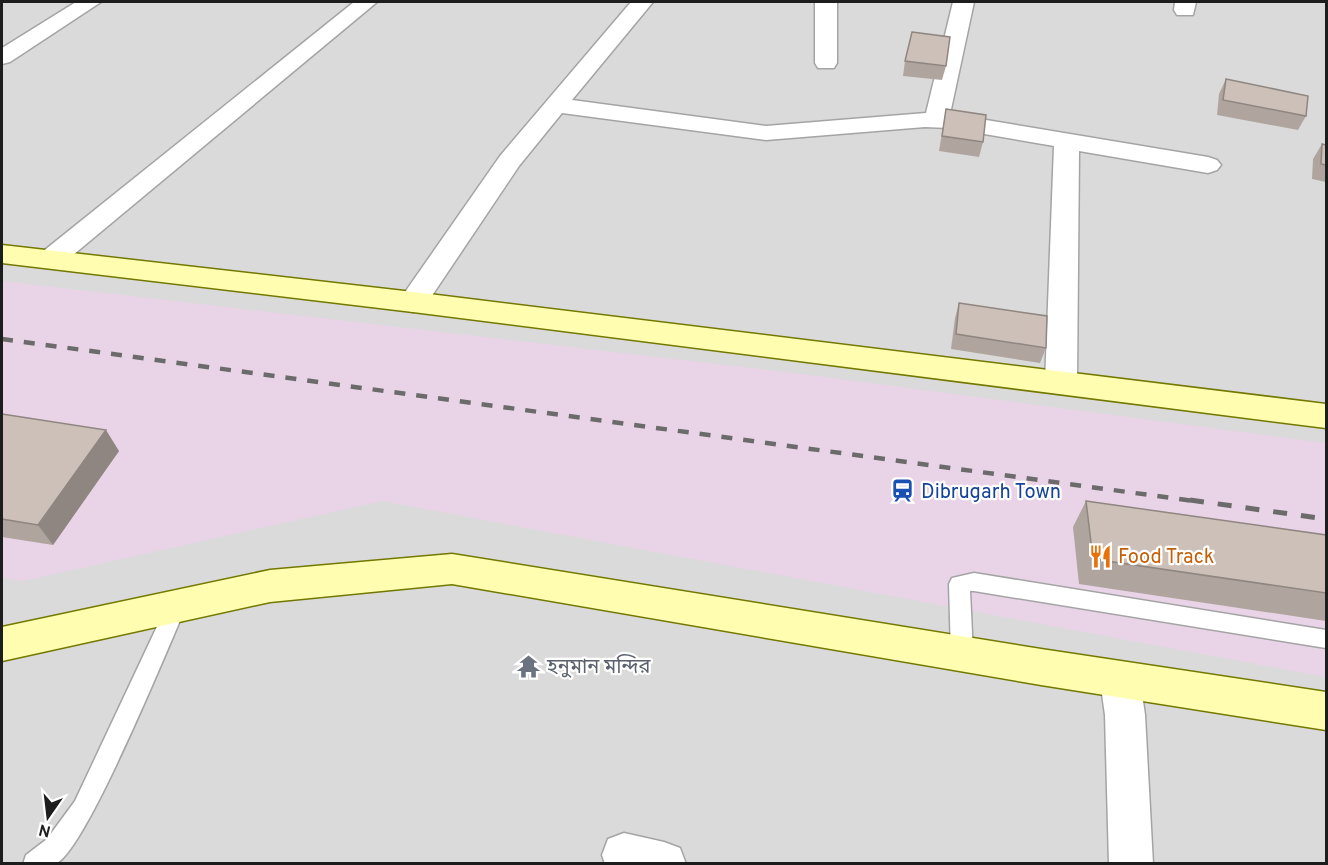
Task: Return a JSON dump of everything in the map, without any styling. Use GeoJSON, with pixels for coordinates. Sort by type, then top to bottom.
{"type":"FeatureCollection","features":[{"type":"Feature","properties":{"kind":"street"},"geometry":{"type":"LineString","coordinates":[[2,57],[90,2]]}},
{"type":"Feature","properties":{"kind":"street"},"geometry":{"type":"LineString","coordinates":[[51,259],[366,2]]}},
{"type":"Feature","properties":{"kind":"street"},"geometry":{"type":"LineString","coordinates":[[413,302],[486,191],[554,105],[642,2]]}},
{"type":"Feature","properties":{"kind":"street"},"geometry":{"type":"LineString","coordinates":[[826,2],[826,63]]}},
{"type":"Feature","properties":{"kind":"street"},"geometry":{"type":"LineString","coordinates":[[936,121],[964,2]]}},
{"type":"Feature","properties":{"kind":"street"},"geometry":{"type":"LineString","coordinates":[[554,105],[705,128],[766,133],[936,121],[1067,140],[1208,165]]}},
{"type":"Feature","properties":{"kind":"street"},"geometry":{"type":"LineString","coordinates":[[1061,383],[1067,140]]}},
{"type":"Feature","properties":{"kind":"street"},"geometry":{"type":"LineString","coordinates":[[2,254],[413,302],[1326,416]]}},
{"type":"Feature","properties":{"kind":"street"},"geometry":{"type":"LineString","coordinates":[[2,644],[270,586],[452,569],[1120,680],[1326,711]]}},
{"type":"Feature","properties":{"kind":"street"},"geometry":{"type":"LineString","coordinates":[[1120,680],[1125,715],[1131,864]]}},
{"type":"Feature","properties":{"kind":"lane"},"geometry":{"type":"LineString","coordinates":[[962,654],[959,585],[974,582],[1326,639]]}},
{"type":"Feature","properties":{"kind":"lane"},"geometry":{"type":"LineString","coordinates":[[35,864],[56,848],[83,809],[176,607]]}},
{"type":"Feature","properties":{"kind":"shaded area"},"geometry":{"type":"Polygon","coordinates":[[[2,2],[1326,2],[1326,863],[2,863],[2,2]]]}},
{"type":"Feature","properties":{"kind":"shaded area"},"geometry":{"type":"Polygon","coordinates":[[[2,281],[802,374],[1326,443],[1326,677],[382,501],[23,581],[2,578],[2,281]]]}},
{"type":"Feature","properties":{"kind":"building"},"geometry":{"type":"Polygon","coordinates":[[[912,32],[950,37],[946,66],[905,61],[912,32]]]}},
{"type":"Feature","properties":{"kind":"building"},"geometry":{"type":"Polygon","coordinates":[[[1226,79],[1308,96],[1306,116],[1223,100],[1226,79]]]}},
{"type":"Feature","properties":{"kind":"building"},"geometry":{"type":"Polygon","coordinates":[[[946,109],[986,115],[983,142],[942,136],[946,109]]]}},
{"type":"Feature","properties":{"kind":"building"},"geometry":{"type":"Polygon","coordinates":[[[1322,144],[1326,145],[1326,165],[1321,164],[1322,144]]]}},
{"type":"Feature","properties":{"kind":"building"},"geometry":{"type":"Polygon","coordinates":[[[959,303],[1047,316],[1046,348],[956,334],[959,303]]]}},
{"type":"Feature","properties":{"kind":"building"},"geometry":{"type":"Polygon","coordinates":[[[2,414],[106,430],[38,525],[2,519],[2,414]]]}},
{"type":"Feature","properties":{"kind":"building"},"geometry":{"type":"Polygon","coordinates":[[[1086,501],[1326,535],[1326,593],[1093,559],[1086,501]]]}},
{"type":"Feature","properties":{"kind":"railway"},"geometry":{"type":"LineString","coordinates":[[2,339],[1201,502]]}},
{"type":"Feature","properties":{"kind":"railway"},"geometry":{"type":"LineString","coordinates":[[1190,500],[1326,519]]}},
{"type":"Feature","properties":{"kind":"place","name":"Dibrugarh Town"},"geometry":{"type":"Point","coordinates":[903,491]}},
{"type":"Feature","properties":{"kind":"place","name":"Food Track"},"geometry":{"type":"Point","coordinates":[1100,556]}},
{"type":"Feature","properties":{"kind":"place","name":"হনুমান মন্দির"},"geometry":{"type":"Point","coordinates":[529,666]}}]}
